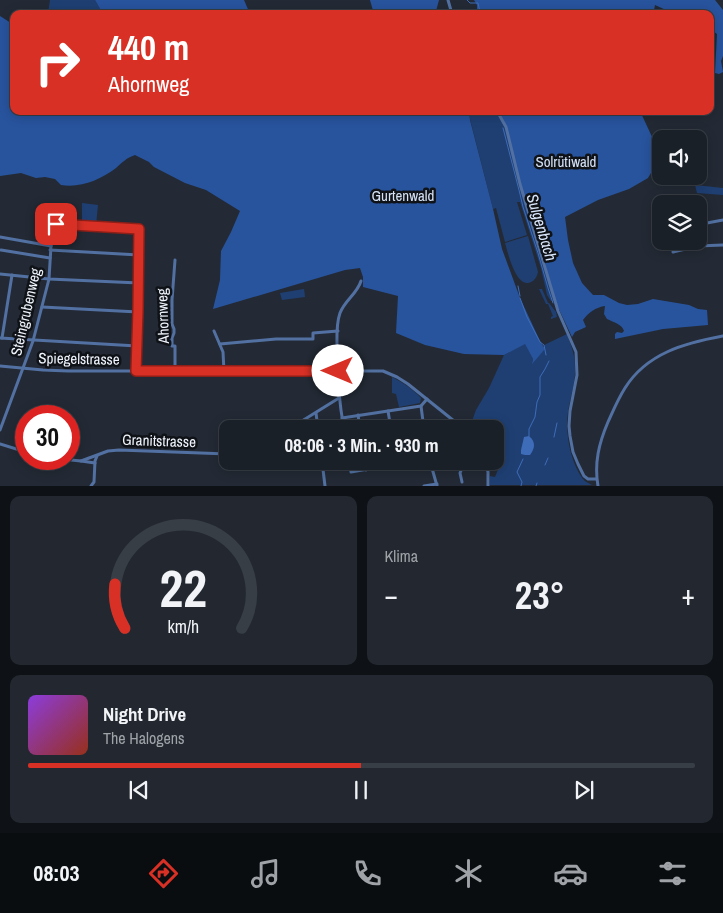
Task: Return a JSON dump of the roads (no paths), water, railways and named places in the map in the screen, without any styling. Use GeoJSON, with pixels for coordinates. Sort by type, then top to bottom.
{"type":"FeatureCollection","features":[{"type":"Feature","properties":{"kind":"street"},"geometry":{"type":"LineString","coordinates":[[500,115],[506,127],[520,184],[558,311],[576,352],[577,375],[569,426],[573,452],[580,470],[585,476],[589,479],[596,479]]}},
{"type":"Feature","properties":{"kind":"street"},"geometry":{"type":"LineString","coordinates":[[707,223],[723,220]]}},
{"type":"Feature","properties":{"kind":"street","name":"Steingrubenweg"},"geometry":{"type":"LineString","coordinates":[[0,430],[33,341],[49,279],[50,248],[56,224],[139,229]]}},
{"type":"Feature","properties":{"kind":"street","name":"Ahornweg"},"geometry":{"type":"LineString","coordinates":[[136,371],[139,229]]}},
{"type":"Feature","properties":{"kind":"street"},"geometry":{"type":"LineString","coordinates":[[0,237],[50,248],[139,254]]}},
{"type":"Feature","properties":{"kind":"street"},"geometry":{"type":"LineString","coordinates":[[673,252],[698,246],[723,245]]}},
{"type":"Feature","properties":{"kind":"street"},"geometry":{"type":"LineString","coordinates":[[1,250],[50,258]]}},
{"type":"Feature","properties":{"kind":"street","name":"Ahornweg"},"geometry":{"type":"LineString","coordinates":[[175,260],[172,300],[174,333],[172,346],[175,346],[175,370]]}},
{"type":"Feature","properties":{"kind":"street"},"geometry":{"type":"LineString","coordinates":[[0,274],[49,279],[139,283]]}},
{"type":"Feature","properties":{"kind":"street"},"geometry":{"type":"LineString","coordinates":[[12,275],[1,338],[137,346]]}},
{"type":"Feature","properties":{"kind":"street"},"geometry":{"type":"LineString","coordinates":[[361,281],[345,303],[338,320],[339,398],[342,418],[421,406],[427,399]]}},
{"type":"Feature","properties":{"kind":"street"},"geometry":{"type":"LineString","coordinates":[[42,307],[138,312]]}},
{"type":"Feature","properties":{"kind":"street"},"geometry":{"type":"LineString","coordinates":[[220,344],[276,339],[313,339],[313,333],[338,330]]}},
{"type":"Feature","properties":{"kind":"street"},"geometry":{"type":"LineString","coordinates":[[214,331],[223,354],[224,371]]}},
{"type":"Feature","properties":{"kind":"street"},"geometry":{"type":"LineString","coordinates":[[598,486],[596,479],[597,460],[601,440],[620,396],[634,375],[650,361],[667,351],[686,344],[723,336]]}},
{"type":"Feature","properties":{"kind":"street","name":"Spiegelstrasse"},"geometry":{"type":"LineString","coordinates":[[0,366],[60,371],[388,372],[402,379],[452,420]]}},
{"type":"Feature","properties":{"kind":"street"},"geometry":{"type":"LineString","coordinates":[[304,420],[339,398]]}},
{"type":"Feature","properties":{"kind":"street"},"geometry":{"type":"LineString","coordinates":[[421,406],[423,420]]}},
{"type":"Feature","properties":{"kind":"street"},"geometry":{"type":"LineString","coordinates":[[388,411],[390,420]]}},
{"type":"Feature","properties":{"kind":"street"},"geometry":{"type":"LineString","coordinates":[[316,413],[317,420]]}},
{"type":"Feature","properties":{"kind":"street"},"geometry":{"type":"LineString","coordinates":[[358,416],[359,420]]}},
{"type":"Feature","properties":{"kind":"street"},"geometry":{"type":"LineString","coordinates":[[0,444],[15,449]]}},
{"type":"Feature","properties":{"kind":"street","name":"Granitstrasse"},"geometry":{"type":"LineString","coordinates":[[81,461],[113,450],[219,454]]}},
{"type":"Feature","properties":{"kind":"street"},"geometry":{"type":"LineString","coordinates":[[91,486],[94,482],[98,455]]}},
{"type":"Feature","properties":{"kind":"street"},"geometry":{"type":"LineString","coordinates":[[81,461],[96,463]]}},
{"type":"Feature","properties":{"kind":"street"},"geometry":{"type":"LineString","coordinates":[[323,470],[324,486]]}},
{"type":"Feature","properties":{"kind":"street"},"geometry":{"type":"LineString","coordinates":[[352,470],[352,472],[366,470]]}},
{"type":"Feature","properties":{"kind":"street"},"geometry":{"type":"LineString","coordinates":[[424,486],[437,485],[433,470]]}},
{"type":"Feature","properties":{"kind":"street"},"geometry":{"type":"LineString","coordinates":[[461,470],[462,482]]}},
{"type":"Feature","properties":{"kind":"street"},"geometry":{"type":"LineString","coordinates":[[487,470],[488,486]]}},
{"type":"Feature","properties":{"kind":"waterway","name":"Sulgenbach"},"geometry":{"type":"LineString","coordinates":[[467,0],[470,3],[478,3],[480,10]]}},
{"type":"Feature","properties":{"kind":"waterway","name":"Sulgenbach"},"geometry":{"type":"LineString","coordinates":[[503,128],[523,207],[553,303]]}},
{"type":"Feature","properties":{"kind":"waterway"},"geometry":{"type":"LineString","coordinates":[[518,286],[520,296]]}},
{"type":"Feature","properties":{"kind":"waterway"},"geometry":{"type":"LineString","coordinates":[[520,298],[527,317],[540,342],[544,345],[546,355]]}},
{"type":"Feature","properties":{"kind":"waterway","name":"Sulgenbach"},"geometry":{"type":"LineString","coordinates":[[529,436],[529,429],[535,417],[540,395],[540,377],[549,361]]}},
{"type":"Feature","properties":{"kind":"waterway"},"geometry":{"type":"LineString","coordinates":[[554,437],[557,423]]}},
{"type":"Feature","properties":{"kind":"waterway"},"geometry":{"type":"LineString","coordinates":[[545,465],[548,458]]}},
{"type":"Feature","properties":{"kind":"waterway","name":"Sulgenbach"},"geometry":{"type":"LineString","coordinates":[[521,486],[522,482],[517,472],[523,459]]}},
{"type":"Feature","properties":{"kind":"park label","name":"Solrütiwald"},"geometry":{"type":"Point","coordinates":[566,162]}},
{"type":"Feature","properties":{"kind":"park label","name":"Gurtenwald"},"geometry":{"type":"Point","coordinates":[403,196]}}]}
